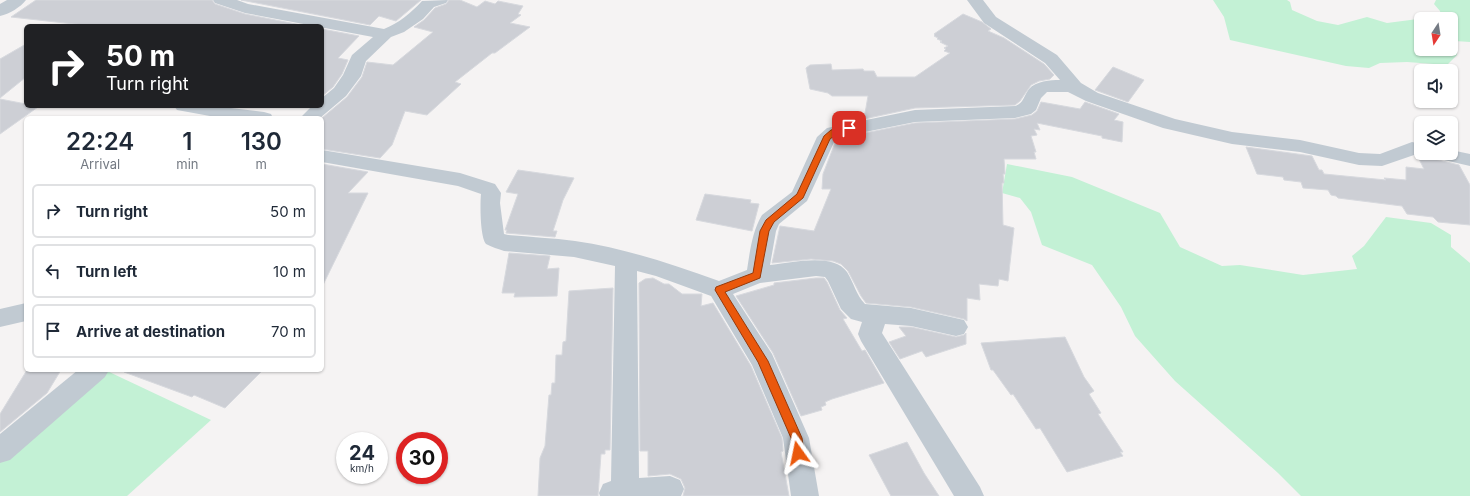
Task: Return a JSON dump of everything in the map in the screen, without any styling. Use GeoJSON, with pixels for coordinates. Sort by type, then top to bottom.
{"type":"FeatureCollection","features":[{"type":"Feature","properties":{"kind":"street"},"geometry":{"type":"LineString","coordinates":[[0,11],[18,0]]}},
{"type":"Feature","properties":{"kind":"street"},"geometry":{"type":"LineString","coordinates":[[221,0],[245,8],[385,34]]}},
{"type":"Feature","properties":{"kind":"street"},"geometry":{"type":"LineString","coordinates":[[324,105],[340,92],[352,76],[358,59],[385,34],[398,29],[417,16],[428,4],[440,0]]}},
{"type":"Feature","properties":{"kind":"street"},"geometry":{"type":"LineString","coordinates":[[975,0],[990,20],[1051,59],[1075,87],[1092,97],[1170,124],[1232,138],[1300,146],[1359,159],[1382,160],[1414,148]]}},
{"type":"Feature","properties":{"kind":"street"},"geometry":{"type":"LineString","coordinates":[[757,275],[765,231],[770,220],[800,196],[827,137],[834,132],[915,116],[1015,112],[1024,110],[1030,106],[1031,97],[1040,88],[1053,85],[1075,87]]}},
{"type":"Feature","properties":{"kind":"street"},"geometry":{"type":"LineString","coordinates":[[192,108],[248,116]]}},
{"type":"Feature","properties":{"kind":"street"},"geometry":{"type":"LineString","coordinates":[[311,116],[321,108]]}},
{"type":"Feature","properties":{"kind":"street"},"geometry":{"type":"LineString","coordinates":[[324,156],[460,180],[488,189],[491,193],[490,203],[494,238],[504,243],[574,248],[660,269],[719,290],[763,361],[796,438],[805,496]]}},
{"type":"Feature","properties":{"kind":"street"},"geometry":{"type":"LineString","coordinates":[[1458,157],[1470,160]]}},
{"type":"Feature","properties":{"kind":"street"},"geometry":{"type":"LineString","coordinates":[[626,261],[619,493],[670,489]]}},
{"type":"Feature","properties":{"kind":"street"},"geometry":{"type":"LineString","coordinates":[[719,290],[757,275],[816,268],[831,270],[838,277],[849,303],[859,313],[911,317],[956,327]]}},
{"type":"Feature","properties":{"kind":"street"},"geometry":{"type":"LineString","coordinates":[[0,318],[24,312]]}},
{"type":"Feature","properties":{"kind":"street"},"geometry":{"type":"LineString","coordinates":[[876,315],[870,334],[970,496]]}},
{"type":"Feature","properties":{"kind":"street"},"geometry":{"type":"LineString","coordinates":[[0,451],[94,372]]}},
{"type":"Feature","properties":{"kind":"green space"},"geometry":{"type":"Polygon","coordinates":[[[1213,0],[1287,0],[1290,2],[1292,10],[1317,21],[1338,25],[1367,17],[1387,23],[1414,20],[1414,56],[1456,56],[1448,64],[1407,62],[1380,63],[1369,68],[1346,66],[1230,40],[1224,17],[1213,0]]]}},
{"type":"Feature","properties":{"kind":"green space"},"geometry":{"type":"Polygon","coordinates":[[[1436,0],[1470,0],[1470,42],[1458,41],[1458,12],[1440,12],[1434,4],[1436,0]]]}},
{"type":"Feature","properties":{"kind":"green space"},"geometry":{"type":"Polygon","coordinates":[[[1007,164],[1072,177],[1160,213],[1180,247],[1222,266],[1240,265],[1303,275],[1357,269],[1352,256],[1364,246],[1386,217],[1431,223],[1451,235],[1451,247],[1470,263],[1470,496],[1301,496],[1278,473],[1175,381],[1135,336],[1121,307],[1092,265],[1042,245],[1031,212],[1020,198],[1002,193],[1007,164]]]}},
{"type":"Feature","properties":{"kind":"green space"},"geometry":{"type":"Polygon","coordinates":[[[103,372],[109,372],[211,420],[127,496],[0,496],[0,462],[103,372]]]}},
{"type":"Feature","properties":{"kind":"building"},"geometry":{"type":"Polygon","coordinates":[[[36,0],[212,0],[215,4],[245,14],[296,24],[74,24],[11,17],[36,0]]]}},
{"type":"Feature","properties":{"kind":"building"},"geometry":{"type":"Polygon","coordinates":[[[241,0],[421,0],[396,21],[379,16],[370,25],[241,0]]]}},
{"type":"Feature","properties":{"kind":"building"},"geometry":{"type":"Polygon","coordinates":[[[449,0],[460,0],[477,7],[485,1],[495,4],[498,1],[523,6],[518,14],[521,15],[510,23],[530,27],[495,53],[492,53],[455,82],[461,84],[427,115],[405,111],[392,145],[380,158],[324,149],[324,116],[347,97],[362,77],[367,62],[393,65],[433,32],[414,27],[424,20],[435,8],[446,4],[449,0]]]}},
{"type":"Feature","properties":{"kind":"building"},"geometry":{"type":"Polygon","coordinates":[[[963,14],[982,22],[991,29],[988,31],[1004,38],[1044,64],[1054,75],[1050,79],[1039,81],[1031,85],[1020,101],[1015,105],[915,108],[864,119],[868,96],[832,96],[828,93],[810,89],[806,68],[810,65],[831,64],[832,70],[863,69],[864,71],[874,71],[877,77],[915,77],[950,53],[944,51],[946,49],[944,48],[948,46],[940,42],[942,41],[937,39],[938,38],[934,36],[934,34],[963,14]]]}},
{"type":"Feature","properties":{"kind":"building"},"geometry":{"type":"Polygon","coordinates":[[[324,29],[359,36],[338,58],[348,60],[342,74],[333,87],[324,94],[324,29]]]}},
{"type":"Feature","properties":{"kind":"building"},"geometry":{"type":"Polygon","coordinates":[[[24,45],[24,79],[0,98],[0,59],[24,45]]]}},
{"type":"Feature","properties":{"kind":"building"},"geometry":{"type":"Polygon","coordinates":[[[1113,67],[1144,80],[1128,102],[1095,90],[1113,67]]]}},
{"type":"Feature","properties":{"kind":"building"},"geometry":{"type":"Polygon","coordinates":[[[0,99],[24,104],[24,108],[37,108],[24,116],[0,134],[0,99]]]}},
{"type":"Feature","properties":{"kind":"building"},"geometry":{"type":"Polygon","coordinates":[[[1041,102],[1080,109],[1085,102],[1119,114],[1114,120],[1123,122],[1122,142],[1102,138],[1102,136],[1037,123],[1040,130],[1034,129],[1037,135],[1031,136],[1036,152],[1034,152],[1036,159],[1004,159],[1005,174],[1003,174],[1004,183],[1002,183],[1003,225],[1014,228],[1008,281],[999,279],[998,286],[979,284],[980,300],[967,298],[967,321],[964,319],[911,307],[866,303],[848,271],[841,264],[833,261],[811,259],[772,263],[780,226],[814,231],[831,189],[822,189],[823,174],[835,143],[858,145],[860,134],[915,123],[1015,119],[1032,115],[1037,111],[1041,102]]]}},
{"type":"Feature","properties":{"kind":"building"},"geometry":{"type":"Polygon","coordinates":[[[1246,147],[1312,156],[1319,170],[1322,170],[1324,174],[1386,180],[1384,178],[1406,180],[1406,167],[1424,169],[1420,160],[1438,160],[1459,165],[1470,185],[1470,225],[1438,222],[1433,217],[1407,214],[1402,206],[1338,198],[1331,195],[1328,190],[1303,188],[1301,182],[1284,180],[1283,177],[1257,174],[1246,147]]]}},
{"type":"Feature","properties":{"kind":"building"},"geometry":{"type":"Polygon","coordinates":[[[324,164],[368,172],[348,193],[368,193],[324,283],[324,164]]]}},
{"type":"Feature","properties":{"kind":"building"},"geometry":{"type":"Polygon","coordinates":[[[518,170],[574,178],[563,200],[553,231],[557,231],[555,237],[506,233],[507,230],[505,230],[518,194],[506,192],[518,170]]]}},
{"type":"Feature","properties":{"kind":"building"},"geometry":{"type":"Polygon","coordinates":[[[705,194],[751,200],[750,203],[759,204],[752,231],[696,220],[705,194]]]}},
{"type":"Feature","properties":{"kind":"building"},"geometry":{"type":"Polygon","coordinates":[[[509,253],[550,256],[547,269],[559,268],[557,296],[514,297],[515,293],[502,293],[509,253]]]}},
{"type":"Feature","properties":{"kind":"building"},"geometry":{"type":"Polygon","coordinates":[[[653,278],[664,284],[669,284],[682,294],[702,294],[701,306],[713,303],[751,366],[782,438],[783,451],[781,452],[789,496],[683,496],[685,488],[681,479],[670,474],[648,476],[648,451],[640,451],[639,283],[645,279],[653,278]]]}},
{"type":"Feature","properties":{"kind":"building"},"geometry":{"type":"Polygon","coordinates":[[[824,278],[827,282],[840,310],[847,318],[843,319],[862,351],[865,350],[884,383],[832,399],[825,402],[826,405],[821,407],[822,410],[801,416],[773,353],[736,296],[774,285],[774,283],[824,278]]]}},
{"type":"Feature","properties":{"kind":"building"},"geometry":{"type":"Polygon","coordinates":[[[613,288],[610,450],[605,450],[605,454],[601,454],[598,496],[538,496],[540,458],[545,446],[549,395],[551,395],[552,383],[555,383],[556,355],[562,355],[563,342],[566,341],[569,291],[613,288]]]}},
{"type":"Feature","properties":{"kind":"building"},"geometry":{"type":"Polygon","coordinates":[[[899,327],[911,327],[956,337],[966,333],[966,344],[926,357],[922,351],[900,359],[889,342],[906,336],[899,327]]]}},
{"type":"Feature","properties":{"kind":"building"},"geometry":{"type":"Polygon","coordinates":[[[1065,337],[1084,377],[1094,391],[1089,394],[1101,413],[1098,414],[1123,452],[1120,452],[1123,456],[1067,472],[1040,428],[1036,429],[1013,394],[1011,395],[993,370],[991,370],[981,343],[1065,337]]]}},
{"type":"Feature","properties":{"kind":"building"},"geometry":{"type":"Polygon","coordinates":[[[26,372],[60,372],[47,393],[0,432],[0,414],[26,372]]]}},
{"type":"Feature","properties":{"kind":"building"},"geometry":{"type":"Polygon","coordinates":[[[124,372],[261,372],[225,408],[194,395],[192,397],[124,372]]]}},
{"type":"Feature","properties":{"kind":"building"},"geometry":{"type":"Polygon","coordinates":[[[907,442],[939,496],[891,496],[869,455],[907,442]]]}},
{"type":"Feature","properties":{"kind":"route"},"geometry":{"type":"LineString","coordinates":[[798,453],[796,438],[763,361],[737,316],[719,290],[757,275],[765,231],[770,220],[800,196],[807,185],[827,137],[834,132],[849,128]]}}]}
